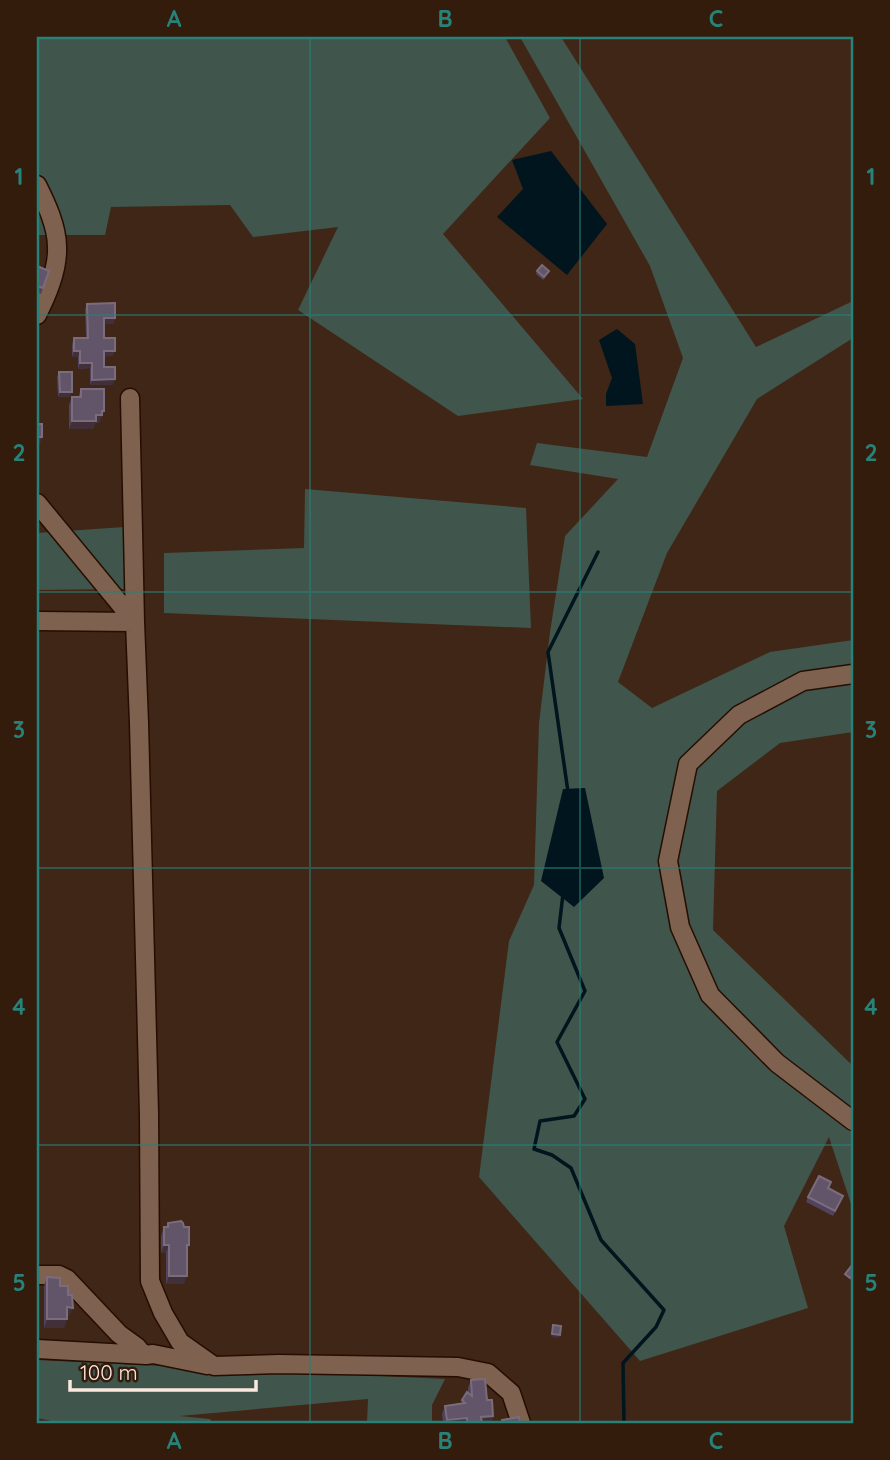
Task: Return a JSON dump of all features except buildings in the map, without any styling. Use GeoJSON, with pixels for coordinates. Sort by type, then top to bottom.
{"type":"FeatureCollection","features":[{"type":"Feature","properties":{"kind":"street"},"geometry":{"type":"LineString","coordinates":[[37,185],[46,202],[58,250],[46,296],[37,315]]}},
{"type":"Feature","properties":{"kind":"street"},"geometry":{"type":"LineString","coordinates":[[130,398],[149,1114],[150,1281],[163,1313],[180,1342],[214,1366]]}},
{"type":"Feature","properties":{"kind":"street"},"geometry":{"type":"LineString","coordinates":[[37,503],[135,622]]}},
{"type":"Feature","properties":{"kind":"street"},"geometry":{"type":"LineString","coordinates":[[37,621],[135,622]]}},
{"type":"Feature","properties":{"kind":"street"},"geometry":{"type":"LineString","coordinates":[[853,674],[803,681],[739,715],[688,764],[668,861],[680,928],[710,995],[777,1063],[853,1121]]}},
{"type":"Feature","properties":{"kind":"street"},"geometry":{"type":"LineString","coordinates":[[40,1275],[59,1275],[67,1279],[119,1334],[146,1354]]}},
{"type":"Feature","properties":{"kind":"street"},"geometry":{"type":"LineString","coordinates":[[37,1349],[153,1354],[214,1366],[279,1364],[458,1367],[488,1373],[511,1394],[521,1423]]}},
{"type":"Feature","properties":{"kind":"green space"},"geometry":{"type":"Polygon","coordinates":[[[37,37],[505,37],[550,118],[443,234],[583,399],[458,416],[298,310],[338,227],[253,237],[230,205],[111,207],[105,235],[37,235],[37,37]]]}},
{"type":"Feature","properties":{"kind":"green space"},"geometry":{"type":"Polygon","coordinates":[[[520,37],[561,37],[756,347],[853,301],[853,338],[757,399],[667,553],[618,682],[652,708],[770,652],[853,640],[853,732],[780,743],[717,791],[713,930],[853,1066],[853,1210],[829,1137],[784,1226],[808,1308],[640,1361],[479,1177],[509,941],[534,885],[539,723],[565,536],[618,479],[530,465],[537,443],[647,457],[683,358],[650,266],[520,37]]]}},
{"type":"Feature","properties":{"kind":"green space"},"geometry":{"type":"Polygon","coordinates":[[[305,489],[526,508],[531,628],[164,613],[164,553],[304,548],[305,489]]]}},
{"type":"Feature","properties":{"kind":"green space"},"geometry":{"type":"Polygon","coordinates":[[[124,527],[124,589],[37,590],[37,533],[124,527]]]}},
{"type":"Feature","properties":{"kind":"green space"},"geometry":{"type":"Polygon","coordinates":[[[37,1360],[445,1379],[432,1405],[432,1423],[367,1423],[368,1399],[180,1416],[210,1419],[212,1423],[61,1423],[37,1418],[37,1360]]]}},
{"type":"Feature","properties":{"kind":"water"},"geometry":{"type":"Polygon","coordinates":[[[551,151],[607,224],[567,275],[497,217],[523,189],[512,160],[551,151]]]}},
{"type":"Feature","properties":{"kind":"water"},"geometry":{"type":"Polygon","coordinates":[[[617,329],[635,344],[643,404],[606,406],[606,394],[612,378],[599,340],[617,329]]]}},
{"type":"Feature","properties":{"kind":"water"},"geometry":{"type":"Polygon","coordinates":[[[585,788],[604,878],[574,907],[541,881],[563,789],[585,788]]]}},
{"type":"Feature","properties":{"kind":"waterway"},"geometry":{"type":"LineString","coordinates":[[568,792],[548,652],[598,552]]}},
{"type":"Feature","properties":{"kind":"waterway"},"geometry":{"type":"LineString","coordinates":[[563,894],[559,928],[585,991],[557,1042],[585,1099],[574,1116],[540,1121],[534,1149],[552,1155],[571,1168],[601,1240],[664,1310],[656,1327],[623,1363],[624,1423]]}}]}
